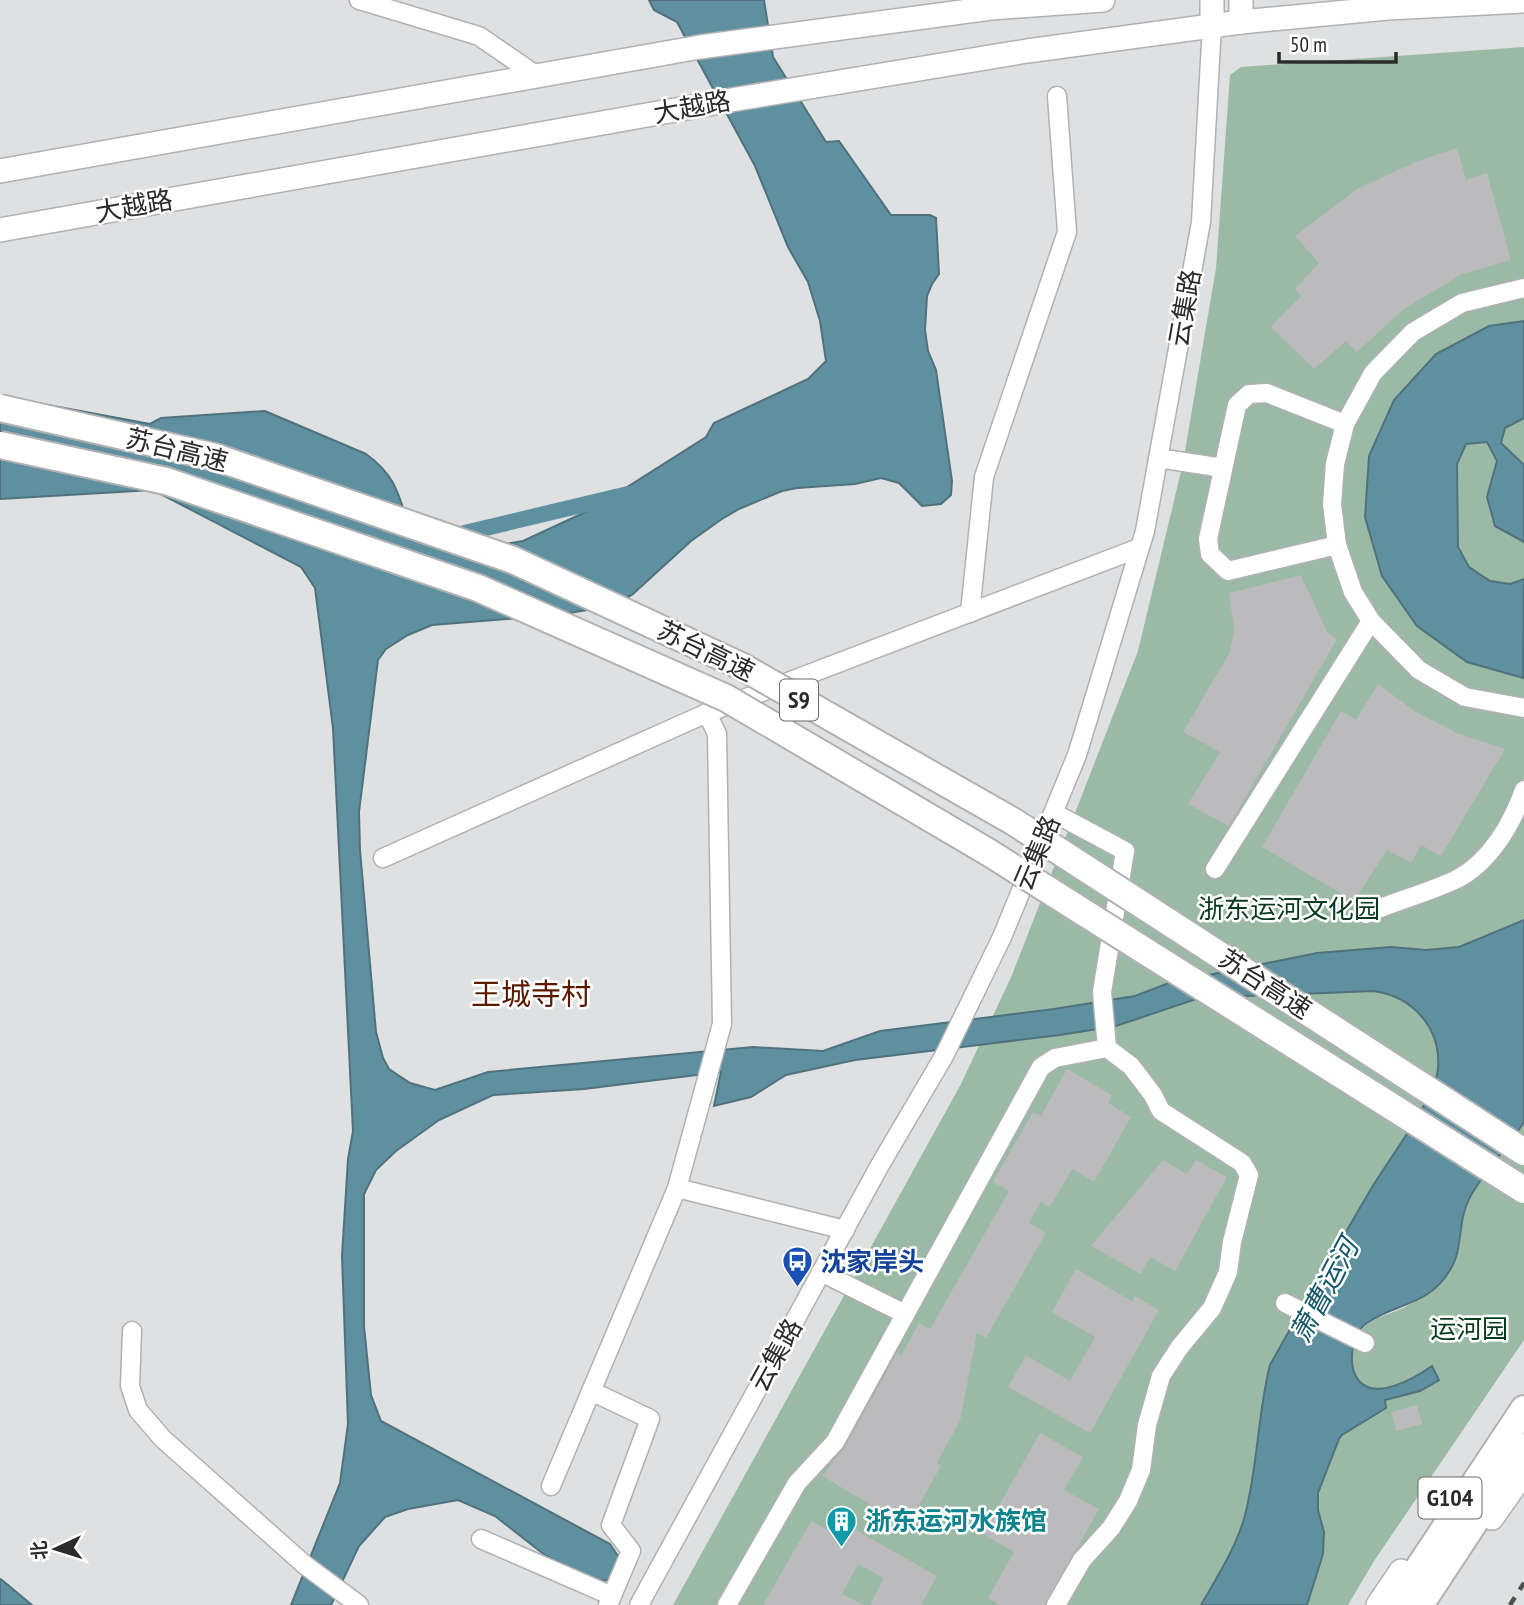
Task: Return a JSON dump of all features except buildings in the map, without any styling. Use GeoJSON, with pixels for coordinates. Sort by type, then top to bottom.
{"type":"FeatureCollection","features":[{"type":"Feature","properties":{"kind":"highway","name":"苏台高速"},"geometry":{"type":"LineString","coordinates":[[0,408],[215,457],[500,555],[741,666],[1014,822],[1524,1152]]}},
{"type":"Feature","properties":{"kind":"highway","name":"苏台高速"},"geometry":{"type":"LineString","coordinates":[[0,445],[166,481],[478,588],[726,698],[988,852],[1524,1190]]}},
{"type":"Feature","properties":{"kind":"highway"},"geometry":{"type":"LineString","coordinates":[[1394,1605],[1524,1409]]}},
{"type":"Feature","properties":{"kind":"highway"},"geometry":{"type":"LineString","coordinates":[[1420,1605],[1524,1447]]}},
{"type":"Feature","properties":{"kind":"main road"},"geometry":{"type":"LineString","coordinates":[[0,171],[700,47],[991,8],[1103,0]]}},
{"type":"Feature","properties":{"kind":"main road"},"geometry":{"type":"LineString","coordinates":[[1212,0],[1212,25]]}},
{"type":"Feature","properties":{"kind":"main road","name":"大越路"},"geometry":{"type":"LineString","coordinates":[[0,230],[737,99],[1027,51],[1212,25],[1241,11],[1388,8],[1524,1]]}},
{"type":"Feature","properties":{"kind":"main road","name":"G104"},"geometry":{"type":"LineString","coordinates":[[1378,1605],[1524,1393]]}},
{"type":"Feature","properties":{"kind":"main road","name":"G104"},"geometry":{"type":"LineString","coordinates":[[1433,1605],[1524,1472]]}},
{"type":"Feature","properties":{"kind":"street"},"geometry":{"type":"LineString","coordinates":[[359,0],[479,36],[537,76]]}},
{"type":"Feature","properties":{"kind":"street","name":"云集路"},"geometry":{"type":"LineString","coordinates":[[639,1605],[821,1272],[944,1056],[1002,937],[1077,755],[1139,548],[1158,458],[1201,222],[1212,25]]}},
{"type":"Feature","properties":{"kind":"street"},"geometry":{"type":"LineString","coordinates":[[970,613],[984,477],[1067,232],[1057,96]]}},
{"type":"Feature","properties":{"kind":"street"},"geometry":{"type":"LineString","coordinates":[[1524,288],[1462,303],[1413,332],[1373,373],[1345,424],[1335,464],[1332,504],[1337,545],[1353,593],[1371,621],[1419,670],[1465,697],[1524,708]]}},
{"type":"Feature","properties":{"kind":"street"},"geometry":{"type":"LineString","coordinates":[[1337,545],[1228,571],[1210,554],[1208,539],[1237,405],[1249,394],[1267,393],[1345,424]]}},
{"type":"Feature","properties":{"kind":"street"},"geometry":{"type":"LineString","coordinates":[[1158,458],[1223,468]]}},
{"type":"Feature","properties":{"kind":"street"},"geometry":{"type":"LineString","coordinates":[[383,858],[707,713],[1139,548]]}},
{"type":"Feature","properties":{"kind":"street"},"geometry":{"type":"LineString","coordinates":[[1215,869],[1371,621]]}},
{"type":"Feature","properties":{"kind":"street"},"geometry":{"type":"LineString","coordinates":[[551,1486],[677,1188],[722,1024],[717,734],[707,713]]}},
{"type":"Feature","properties":{"kind":"street"},"geometry":{"type":"LineString","coordinates":[[1366,914],[1458,878],[1490,852],[1516,812],[1524,790]]}},
{"type":"Feature","properties":{"kind":"street"},"geometry":{"type":"LineString","coordinates":[[1054,813],[1125,851],[1102,992],[1107,1048]]}},
{"type":"Feature","properties":{"kind":"street"},"geometry":{"type":"LineString","coordinates":[[727,1605],[797,1483],[835,1442],[1041,1067],[1055,1058],[1107,1048],[1131,1066],[1153,1095],[1161,1111],[1242,1163],[1249,1175],[1232,1242],[1228,1272],[1212,1308],[1179,1348],[1161,1376],[1147,1424],[1141,1470],[1128,1501],[1111,1528],[1083,1560],[1056,1605]]}},
{"type":"Feature","properties":{"kind":"street"},"geometry":{"type":"LineString","coordinates":[[677,1188],[845,1230]]}},
{"type":"Feature","properties":{"kind":"street"},"geometry":{"type":"LineString","coordinates":[[821,1272],[905,1314]]}},
{"type":"Feature","properties":{"kind":"street"},"geometry":{"type":"LineString","coordinates":[[1285,1303],[1365,1343]]}},
{"type":"Feature","properties":{"kind":"street"},"geometry":{"type":"LineString","coordinates":[[132,1331],[130,1386],[138,1410],[163,1439],[304,1565],[359,1605]]}},
{"type":"Feature","properties":{"kind":"street"},"geometry":{"type":"LineString","coordinates":[[481,1539],[610,1601],[631,1551],[611,1525],[650,1419],[591,1391]]}},
{"type":"Feature","properties":{"kind":"green space","name":"浙东运河文化园"},"geometry":{"type":"Polygon","coordinates":[[[1524,47],[1524,1017],[1466,1062],[1226,1605],[673,1605],[961,1084],[1012,975],[1138,651],[1183,463],[1216,268],[1230,75],[1241,67],[1524,47]]]}},
{"type":"Feature","properties":{"kind":"green space","name":"运河园"},"geometry":{"type":"Polygon","coordinates":[[[1524,1121],[1524,1340],[1374,1561],[1348,1605],[1300,1605],[1313,1498],[1339,1439],[1385,1400],[1420,1391],[1431,1366],[1401,1383],[1378,1388],[1368,1387],[1359,1381],[1352,1368],[1357,1338],[1368,1324],[1412,1303],[1449,1271],[1459,1251],[1468,1200],[1524,1121]]]}},
{"type":"Feature","properties":{"kind":"water","name":"萧曹运河"},"geometry":{"type":"Polygon","coordinates":[[[649,0],[764,0],[773,57],[826,142],[839,141],[891,215],[930,215],[936,218],[939,274],[927,296],[925,330],[928,351],[936,370],[952,481],[951,495],[941,504],[922,506],[899,483],[881,478],[855,484],[782,491],[722,519],[691,541],[633,594],[610,606],[558,615],[432,625],[408,635],[386,649],[378,660],[359,812],[376,1032],[383,1058],[389,1069],[410,1083],[435,1090],[488,1072],[753,1047],[823,1051],[880,1031],[1135,996],[1169,983],[1317,953],[1391,947],[1426,950],[1459,947],[1524,920],[1524,1121],[1469,1199],[1457,1253],[1442,1282],[1422,1297],[1378,1316],[1367,1323],[1357,1335],[1352,1351],[1353,1368],[1359,1381],[1367,1387],[1376,1389],[1396,1385],[1432,1366],[1439,1380],[1420,1391],[1385,1400],[1386,1408],[1339,1439],[1318,1493],[1318,1510],[1324,1532],[1323,1554],[1307,1605],[1201,1605],[1231,1552],[1244,1519],[1270,1365],[1371,1189],[1420,1112],[1435,1081],[1438,1053],[1429,1027],[1421,1016],[1400,999],[1373,991],[1199,998],[1116,1026],[855,1060],[786,1075],[751,1097],[714,1106],[721,1072],[584,1089],[493,1095],[439,1120],[396,1151],[376,1170],[364,1194],[364,1326],[371,1395],[381,1421],[610,1544],[620,1559],[611,1580],[596,1581],[546,1556],[495,1516],[458,1500],[408,1509],[385,1517],[359,1546],[331,1605],[291,1605],[340,1483],[348,1424],[342,1256],[348,1159],[353,1131],[333,728],[315,588],[301,567],[153,490],[0,499],[0,396],[150,424],[161,418],[265,411],[366,454],[382,468],[392,482],[406,517],[486,547],[523,541],[594,508],[706,437],[714,423],[808,379],[826,361],[820,321],[808,282],[788,247],[755,166],[677,22],[654,10],[649,0]]]}},
{"type":"Feature","properties":{"kind":"water"},"geometry":{"type":"Polygon","coordinates":[[[1524,321],[1524,418],[1505,428],[1501,443],[1524,465],[1524,542],[1495,526],[1487,497],[1497,461],[1487,442],[1466,444],[1457,464],[1458,547],[1469,567],[1490,581],[1510,584],[1524,579],[1523,678],[1467,662],[1417,626],[1382,576],[1365,517],[1369,456],[1394,400],[1436,354],[1489,326],[1524,321]]]}},
{"type":"Feature","properties":{"kind":"water"},"geometry":{"type":"Polygon","coordinates":[[[0,1579],[2,1580],[32,1605],[0,1605],[0,1579]]]}},
{"type":"Feature","properties":{"kind":"waterway"},"geometry":{"type":"LineString","coordinates":[[452,536],[628,494]]}},
{"type":"Feature","properties":{"kind":"railway"},"geometry":{"type":"LineString","coordinates":[[1510,1605],[1524,1583]]}},
{"type":"Feature","properties":{"kind":"place","name":"沈家岸头"},"geometry":{"type":"Point","coordinates":[797,1289]}},
{"type":"Feature","properties":{"kind":"place","name":"浙东运河水族馆"},"geometry":{"type":"Point","coordinates":[842,1548]}},
{"type":"Feature","properties":{"kind":"district","name":"王城寺村"},"geometry":{"type":"Point","coordinates":[531,995]}}]}
